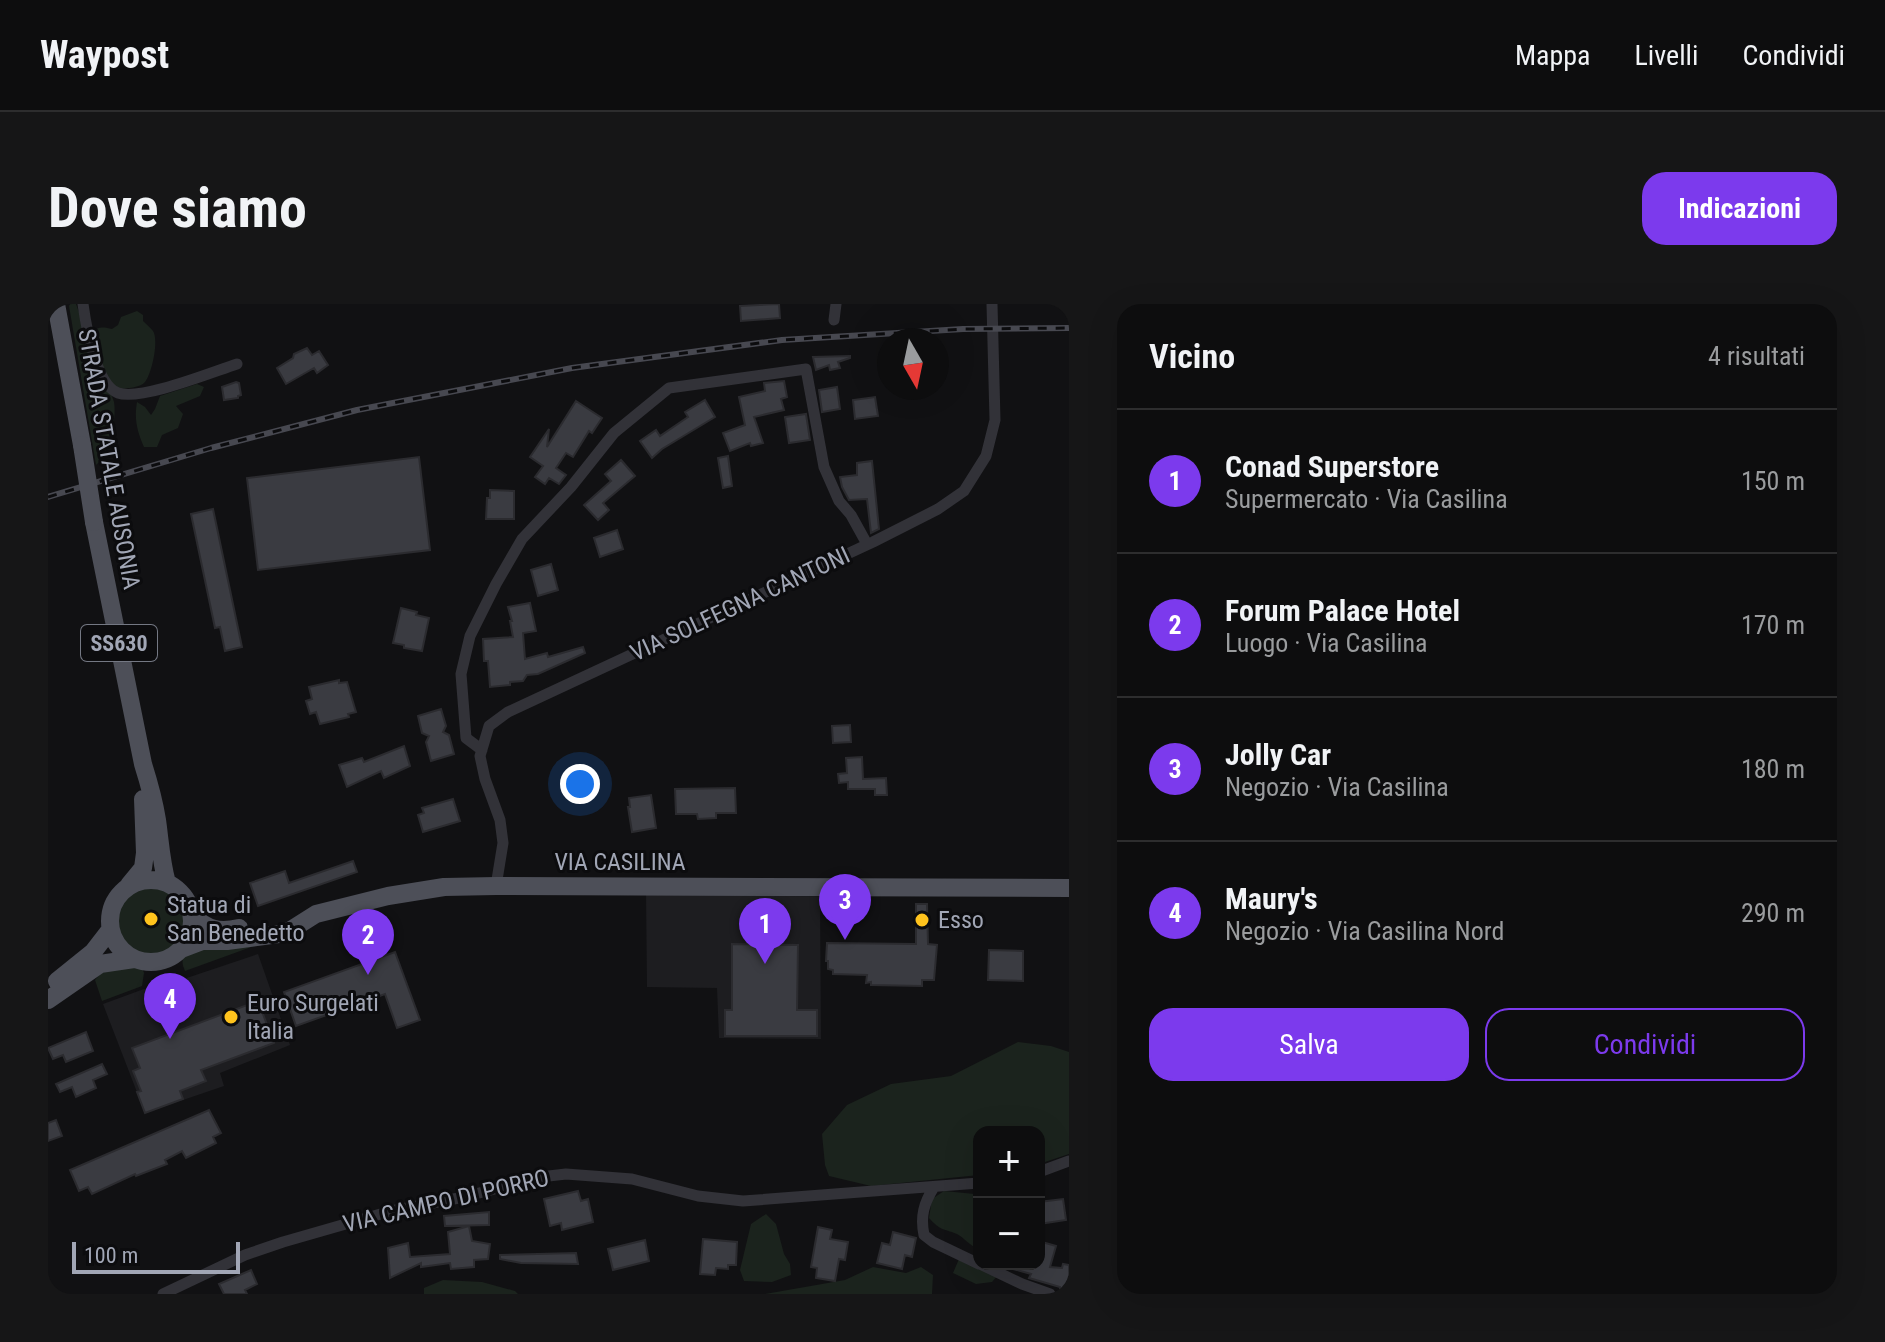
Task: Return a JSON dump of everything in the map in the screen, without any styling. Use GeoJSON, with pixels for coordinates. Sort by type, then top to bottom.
{"type":"FeatureCollection","features":[{"type":"Feature","properties":{"kind":"main road","name":"STRADA STATALE AUSONIA"},"geometry":{"type":"LineString","coordinates":[[56,304],[94,522],[143,764],[151,789],[161,863],[167,883]]}},
{"type":"Feature","properties":{"kind":"main road","name":"STRADA STATALE AUSONIA"},"geometry":{"type":"LineString","coordinates":[[128,886],[143,868],[145,853],[143,764]]}},
{"type":"Feature","properties":{"kind":"main road"},"geometry":{"type":"LineString","coordinates":[[154,879],[167,883],[190,905],[192,928],[188,939],[181,949],[167,959],[148,962],[134,959],[123,952],[110,930],[110,910],[114,900],[128,886],[141,880],[154,879]]}},
{"type":"Feature","properties":{"kind":"main road","name":"VIA CASILINA"},"geometry":{"type":"LineString","coordinates":[[181,949],[202,941],[286,933],[316,914],[435,888],[1069,888]]}},
{"type":"Feature","properties":{"kind":"main road"},"geometry":{"type":"LineString","coordinates":[[192,916],[210,928],[225,931],[316,914]]}},
{"type":"Feature","properties":{"kind":"main road"},"geometry":{"type":"LineString","coordinates":[[48,987],[93,952],[110,930]]}},
{"type":"Feature","properties":{"kind":"main road"},"geometry":{"type":"LineString","coordinates":[[48,1000],[100,964],[134,959]]}},
{"type":"Feature","properties":{"kind":"street"},"geometry":{"type":"LineString","coordinates":[[83,304],[98,371],[105,383],[116,392],[141,394],[237,364]]}},
{"type":"Feature","properties":{"kind":"street"},"geometry":{"type":"LineString","coordinates":[[834,320],[836,304]]}},
{"type":"Feature","properties":{"kind":"street","name":"VIA SOLFEGNA CANTONI"},"geometry":{"type":"LineString","coordinates":[[482,750],[489,726],[508,712],[867,544],[938,509],[964,491],[986,456],[995,420],[992,304]]}},
{"type":"Feature","properties":{"kind":"street"},"geometry":{"type":"LineString","coordinates":[[496,886],[503,843],[500,820],[485,779],[480,756],[482,750],[466,738],[461,674],[470,636],[522,539],[571,487],[614,433],[669,388],[806,369],[824,467],[839,501],[851,515],[867,544]]}},
{"type":"Feature","properties":{"kind":"street"},"geometry":{"type":"LineString","coordinates":[[1045,1170],[1069,1161]]}},
{"type":"Feature","properties":{"kind":"street","name":"VIA CAMPO DI PORRO"},"geometry":{"type":"LineString","coordinates":[[163,1294],[245,1255],[283,1242],[391,1211],[464,1197],[540,1177],[566,1174],[632,1179],[698,1196],[743,1201],[973,1184]]}},
{"type":"Feature","properties":{"kind":"street"},"geometry":{"type":"LineString","coordinates":[[934,1187],[923,1206],[921,1222],[924,1235],[973,1261]]}},
{"type":"Feature","properties":{"kind":"street"},"geometry":{"type":"LineString","coordinates":[[993,1270],[1050,1294]]}},
{"type":"Feature","properties":{"kind":"shaded area"},"geometry":{"type":"Polygon","coordinates":[[[76,304],[92,364],[114,402],[111,436],[105,454],[96,465],[69,306],[76,304]]]}},
{"type":"Feature","properties":{"kind":"shaded area"},"geometry":{"type":"Polygon","coordinates":[[[137,311],[155,335],[152,364],[143,384],[120,389],[108,381],[91,333],[101,328],[112,329],[121,317],[137,311]]]}},
{"type":"Feature","properties":{"kind":"shaded area"},"geometry":{"type":"Polygon","coordinates":[[[197,384],[204,387],[200,396],[176,406],[183,414],[178,428],[162,435],[157,447],[144,447],[137,425],[137,402],[151,415],[160,396],[197,384]]]}},
{"type":"Feature","properties":{"kind":"shaded area"},"geometry":{"type":"Polygon","coordinates":[[[149,883],[175,893],[185,919],[175,945],[149,955],[123,945],[113,919],[123,893],[149,883]]]}},
{"type":"Feature","properties":{"kind":"shaded area"},"geometry":{"type":"Polygon","coordinates":[[[646,893],[820,897],[821,1039],[719,1038],[717,988],[647,987],[646,893]]]}},
{"type":"Feature","properties":{"kind":"shaded area"},"geometry":{"type":"Polygon","coordinates":[[[279,937],[185,971],[183,960],[187,951],[279,937]]]}},
{"type":"Feature","properties":{"kind":"shaded area"},"geometry":{"type":"Polygon","coordinates":[[[258,954],[290,1045],[220,1073],[224,1086],[145,1113],[103,1004],[258,954]]]}},
{"type":"Feature","properties":{"kind":"shaded area"},"geometry":{"type":"Polygon","coordinates":[[[129,962],[141,965],[144,973],[142,986],[102,1001],[95,980],[106,971],[129,962]]]}},
{"type":"Feature","properties":{"kind":"shaded area"},"geometry":{"type":"Polygon","coordinates":[[[1018,1042],[1051,1046],[1069,1052],[1069,1154],[1045,1162],[1045,1126],[973,1126],[973,1176],[871,1186],[829,1176],[822,1134],[847,1105],[891,1084],[951,1076],[1018,1042]]]}},
{"type":"Feature","properties":{"kind":"shaded area"},"geometry":{"type":"Polygon","coordinates":[[[944,1191],[973,1194],[973,1246],[929,1218],[932,1199],[944,1191]]]}},
{"type":"Feature","properties":{"kind":"shaded area"},"geometry":{"type":"Polygon","coordinates":[[[766,1214],[776,1224],[791,1275],[772,1282],[744,1281],[740,1270],[751,1224],[766,1214]]]}},
{"type":"Feature","properties":{"kind":"shaded area"},"geometry":{"type":"Polygon","coordinates":[[[959,1259],[973,1265],[973,1270],[984,1270],[997,1276],[992,1282],[976,1284],[953,1273],[959,1259]]]}},
{"type":"Feature","properties":{"kind":"shaded area"},"geometry":{"type":"Polygon","coordinates":[[[873,1267],[906,1273],[921,1267],[933,1275],[932,1294],[765,1294],[845,1280],[873,1267]]]}},
{"type":"Feature","properties":{"kind":"shaded area"},"geometry":{"type":"Polygon","coordinates":[[[443,1280],[482,1282],[518,1294],[424,1294],[424,1288],[443,1280]]]}},
{"type":"Feature","properties":{"kind":"building"},"geometry":{"type":"Polygon","coordinates":[[[779,304],[780,318],[741,321],[740,306],[779,304]]]}},
{"type":"Feature","properties":{"kind":"building"},"geometry":{"type":"Polygon","coordinates":[[[307,348],[312,355],[319,351],[328,365],[317,373],[314,368],[286,384],[277,368],[307,348]]]}},
{"type":"Feature","properties":{"kind":"building"},"geometry":{"type":"Polygon","coordinates":[[[850,356],[838,362],[840,368],[830,370],[829,365],[816,370],[813,357],[850,356]]]}},
{"type":"Feature","properties":{"kind":"building"},"geometry":{"type":"Polygon","coordinates":[[[784,381],[787,397],[781,399],[784,410],[754,417],[763,443],[751,446],[750,443],[730,451],[723,433],[745,425],[739,397],[765,391],[764,383],[784,381]]]}},
{"type":"Feature","properties":{"kind":"building"},"geometry":{"type":"Polygon","coordinates":[[[239,383],[241,395],[224,400],[222,387],[239,383]]]}},
{"type":"Feature","properties":{"kind":"building"},"geometry":{"type":"Polygon","coordinates":[[[837,387],[840,409],[822,412],[819,390],[837,387]]]}},
{"type":"Feature","properties":{"kind":"building"},"geometry":{"type":"Polygon","coordinates":[[[875,397],[878,416],[855,419],[853,400],[875,397]]]}},
{"type":"Feature","properties":{"kind":"building"},"geometry":{"type":"Polygon","coordinates":[[[705,400],[715,417],[652,458],[640,441],[656,430],[660,436],[688,417],[685,412],[705,400]]]}},
{"type":"Feature","properties":{"kind":"building"},"geometry":{"type":"Polygon","coordinates":[[[576,401],[602,418],[592,433],[589,431],[573,457],[566,453],[556,468],[566,475],[559,484],[549,478],[545,484],[535,477],[543,466],[530,457],[549,429],[547,447],[576,401]]]}},
{"type":"Feature","properties":{"kind":"building"},"geometry":{"type":"Polygon","coordinates":[[[806,414],[810,440],[789,443],[785,417],[806,414]]]}},
{"type":"Feature","properties":{"kind":"building"},"geometry":{"type":"Polygon","coordinates":[[[728,456],[732,486],[723,488],[718,458],[728,456]]]}},
{"type":"Feature","properties":{"kind":"building"},"geometry":{"type":"Polygon","coordinates":[[[419,457],[430,550],[258,570],[247,478],[419,457]]]}},
{"type":"Feature","properties":{"kind":"building"},"geometry":{"type":"Polygon","coordinates":[[[621,460],[635,476],[603,503],[609,510],[598,520],[584,505],[611,481],[605,474],[621,460]]]}},
{"type":"Feature","properties":{"kind":"building"},"geometry":{"type":"Polygon","coordinates":[[[872,461],[879,529],[871,533],[867,499],[849,500],[840,477],[857,475],[857,463],[872,461]]]}},
{"type":"Feature","properties":{"kind":"building"},"geometry":{"type":"Polygon","coordinates":[[[490,490],[514,491],[514,519],[486,519],[490,490]]]}},
{"type":"Feature","properties":{"kind":"building"},"geometry":{"type":"Polygon","coordinates":[[[213,509],[242,647],[225,651],[220,627],[215,628],[191,514],[213,509]]]}},
{"type":"Feature","properties":{"kind":"building"},"geometry":{"type":"Polygon","coordinates":[[[617,530],[623,549],[600,557],[594,538],[617,530]]]}},
{"type":"Feature","properties":{"kind":"building"},"geometry":{"type":"Polygon","coordinates":[[[551,564],[558,590],[538,596],[531,570],[551,564]]]}},
{"type":"Feature","properties":{"kind":"building"},"geometry":{"type":"Polygon","coordinates":[[[530,603],[536,631],[523,633],[525,659],[547,653],[548,657],[583,647],[585,653],[538,674],[527,675],[523,681],[490,687],[483,639],[513,637],[508,607],[530,603]]]}},
{"type":"Feature","properties":{"kind":"building"},"geometry":{"type":"Polygon","coordinates":[[[401,608],[429,618],[422,651],[393,643],[401,608]]]}},
{"type":"Feature","properties":{"kind":"building"},"geometry":{"type":"Polygon","coordinates":[[[339,680],[339,683],[347,682],[356,712],[348,714],[349,717],[320,724],[316,712],[310,714],[306,701],[312,699],[309,687],[339,680]]]}},
{"type":"Feature","properties":{"kind":"building"},"geometry":{"type":"Polygon","coordinates":[[[441,709],[446,726],[443,732],[449,735],[454,754],[431,761],[426,742],[429,736],[422,733],[418,716],[441,709]]]}},
{"type":"Feature","properties":{"kind":"building"},"geometry":{"type":"Polygon","coordinates":[[[850,725],[851,742],[833,743],[832,726],[850,725]]]}},
{"type":"Feature","properties":{"kind":"building"},"geometry":{"type":"Polygon","coordinates":[[[404,746],[410,766],[384,778],[381,771],[347,787],[339,765],[362,758],[364,762],[404,746]]]}},
{"type":"Feature","properties":{"kind":"building"},"geometry":{"type":"Polygon","coordinates":[[[862,757],[863,779],[886,778],[887,795],[875,795],[875,789],[848,789],[848,782],[839,783],[838,774],[847,773],[846,758],[862,757]]]}},
{"type":"Feature","properties":{"kind":"building"},"geometry":{"type":"Polygon","coordinates":[[[735,788],[736,813],[716,813],[716,818],[698,819],[697,814],[676,814],[675,789],[735,788]]]}},
{"type":"Feature","properties":{"kind":"building"},"geometry":{"type":"Polygon","coordinates":[[[651,795],[656,828],[632,832],[629,798],[651,795]]]}},
{"type":"Feature","properties":{"kind":"building"},"geometry":{"type":"Polygon","coordinates":[[[453,799],[460,821],[423,832],[418,815],[424,813],[422,808],[453,799]]]}},
{"type":"Feature","properties":{"kind":"building"},"geometry":{"type":"Polygon","coordinates":[[[353,861],[357,872],[258,906],[250,883],[285,871],[289,883],[353,861]]]}},
{"type":"Feature","properties":{"kind":"building"},"geometry":{"type":"Polygon","coordinates":[[[916,904],[927,904],[928,944],[937,945],[934,980],[922,980],[922,986],[871,985],[871,982],[866,983],[867,975],[833,974],[833,970],[828,969],[827,943],[916,944],[916,904]]]}},
{"type":"Feature","properties":{"kind":"building"},"geometry":{"type":"Polygon","coordinates":[[[732,944],[798,945],[797,1010],[817,1010],[817,1036],[725,1036],[725,1010],[732,1010],[732,944]]]}},
{"type":"Feature","properties":{"kind":"building"},"geometry":{"type":"Polygon","coordinates":[[[989,950],[1023,951],[1023,981],[988,980],[989,950]]]}},
{"type":"Feature","properties":{"kind":"building"},"geometry":{"type":"Polygon","coordinates":[[[395,952],[420,1020],[397,1028],[385,994],[296,1026],[284,992],[395,952]]]}},
{"type":"Feature","properties":{"kind":"building"},"geometry":{"type":"Polygon","coordinates":[[[258,1001],[274,1043],[201,1070],[206,1081],[180,1091],[183,1099],[145,1113],[133,1071],[140,1068],[132,1048],[258,1001]]]}},
{"type":"Feature","properties":{"kind":"building"},"geometry":{"type":"Polygon","coordinates":[[[86,1032],[93,1051],[66,1062],[63,1055],[53,1059],[48,1048],[86,1032]]]}},
{"type":"Feature","properties":{"kind":"building"},"geometry":{"type":"Polygon","coordinates":[[[102,1064],[107,1074],[93,1080],[96,1088],[76,1097],[72,1087],[60,1092],[56,1084],[102,1064]]]}},
{"type":"Feature","properties":{"kind":"building"},"geometry":{"type":"Polygon","coordinates":[[[209,1110],[221,1133],[213,1137],[216,1143],[186,1158],[182,1151],[165,1160],[167,1164],[135,1174],[92,1194],[88,1187],[79,1191],[70,1170],[209,1110]]]}},
{"type":"Feature","properties":{"kind":"building"},"geometry":{"type":"Polygon","coordinates":[[[56,1120],[62,1136],[48,1141],[48,1123],[56,1120]]]}},
{"type":"Feature","properties":{"kind":"building"},"geometry":{"type":"Polygon","coordinates":[[[578,1191],[581,1201],[588,1199],[593,1222],[562,1230],[561,1223],[550,1226],[544,1199],[578,1191]]]}},
{"type":"Feature","properties":{"kind":"building"},"geometry":{"type":"Polygon","coordinates":[[[1063,1199],[1066,1220],[1045,1223],[1045,1201],[1063,1199]]]}},
{"type":"Feature","properties":{"kind":"building"},"geometry":{"type":"Polygon","coordinates":[[[489,1212],[489,1225],[445,1226],[444,1216],[489,1212]]]}},
{"type":"Feature","properties":{"kind":"building"},"geometry":{"type":"Polygon","coordinates":[[[469,1226],[472,1241],[490,1244],[488,1259],[474,1260],[474,1267],[451,1269],[450,1263],[421,1267],[421,1263],[390,1278],[388,1248],[408,1243],[410,1257],[450,1254],[448,1232],[469,1226]]]}},
{"type":"Feature","properties":{"kind":"building"},"geometry":{"type":"Polygon","coordinates":[[[818,1227],[832,1230],[830,1239],[848,1242],[845,1260],[839,1259],[835,1281],[816,1278],[817,1268],[811,1267],[818,1227]]]}},
{"type":"Feature","properties":{"kind":"building"},"geometry":{"type":"Polygon","coordinates":[[[893,1232],[916,1238],[912,1257],[905,1255],[902,1269],[877,1263],[882,1243],[890,1245],[893,1232]]]}},
{"type":"Feature","properties":{"kind":"building"},"geometry":{"type":"Polygon","coordinates":[[[703,1239],[737,1242],[736,1265],[728,1265],[728,1269],[716,1268],[715,1275],[700,1274],[703,1239]]]}},
{"type":"Feature","properties":{"kind":"building"},"geometry":{"type":"Polygon","coordinates":[[[645,1240],[649,1261],[613,1270],[608,1249],[645,1240]]]}},
{"type":"Feature","properties":{"kind":"building"},"geometry":{"type":"Polygon","coordinates":[[[1045,1243],[1056,1246],[1050,1267],[1069,1265],[1069,1290],[1029,1278],[1031,1274],[1017,1270],[1045,1270],[1045,1243]]]}},
{"type":"Feature","properties":{"kind":"building"},"geometry":{"type":"Polygon","coordinates":[[[576,1253],[578,1264],[521,1263],[500,1259],[500,1255],[576,1253]]]}},
{"type":"Feature","properties":{"kind":"building"},"geometry":{"type":"Polygon","coordinates":[[[251,1270],[257,1284],[245,1290],[247,1294],[224,1294],[219,1284],[251,1270]]]}},
{"type":"Feature","properties":{"kind":"railway"},"geometry":{"type":"LineString","coordinates":[[48,497],[211,448],[357,410],[572,368],[782,340],[963,329],[1069,328]]}},
{"type":"Feature","properties":{"kind":"place","name":"Statua di San Benedetto"},"geometry":{"type":"Point","coordinates":[151,919]}},
{"type":"Feature","properties":{"kind":"place","name":"Esso"},"geometry":{"type":"Point","coordinates":[922,920]}},
{"type":"Feature","properties":{"kind":"place","name":"Jolly Car"},"geometry":{"type":"Point","coordinates":[845,940]}},
{"type":"Feature","properties":{"kind":"place","name":"Conad Superstore"},"geometry":{"type":"Point","coordinates":[765,964]}},
{"type":"Feature","properties":{"kind":"place","name":"Forum Palace Hotel"},"geometry":{"type":"Point","coordinates":[368,975]}},
{"type":"Feature","properties":{"kind":"place","name":"Euro Surgelati Italia"},"geometry":{"type":"Point","coordinates":[231,1017]}},
{"type":"Feature","properties":{"kind":"place","name":"Maury's"},"geometry":{"type":"Point","coordinates":[170,1039]}}]}
